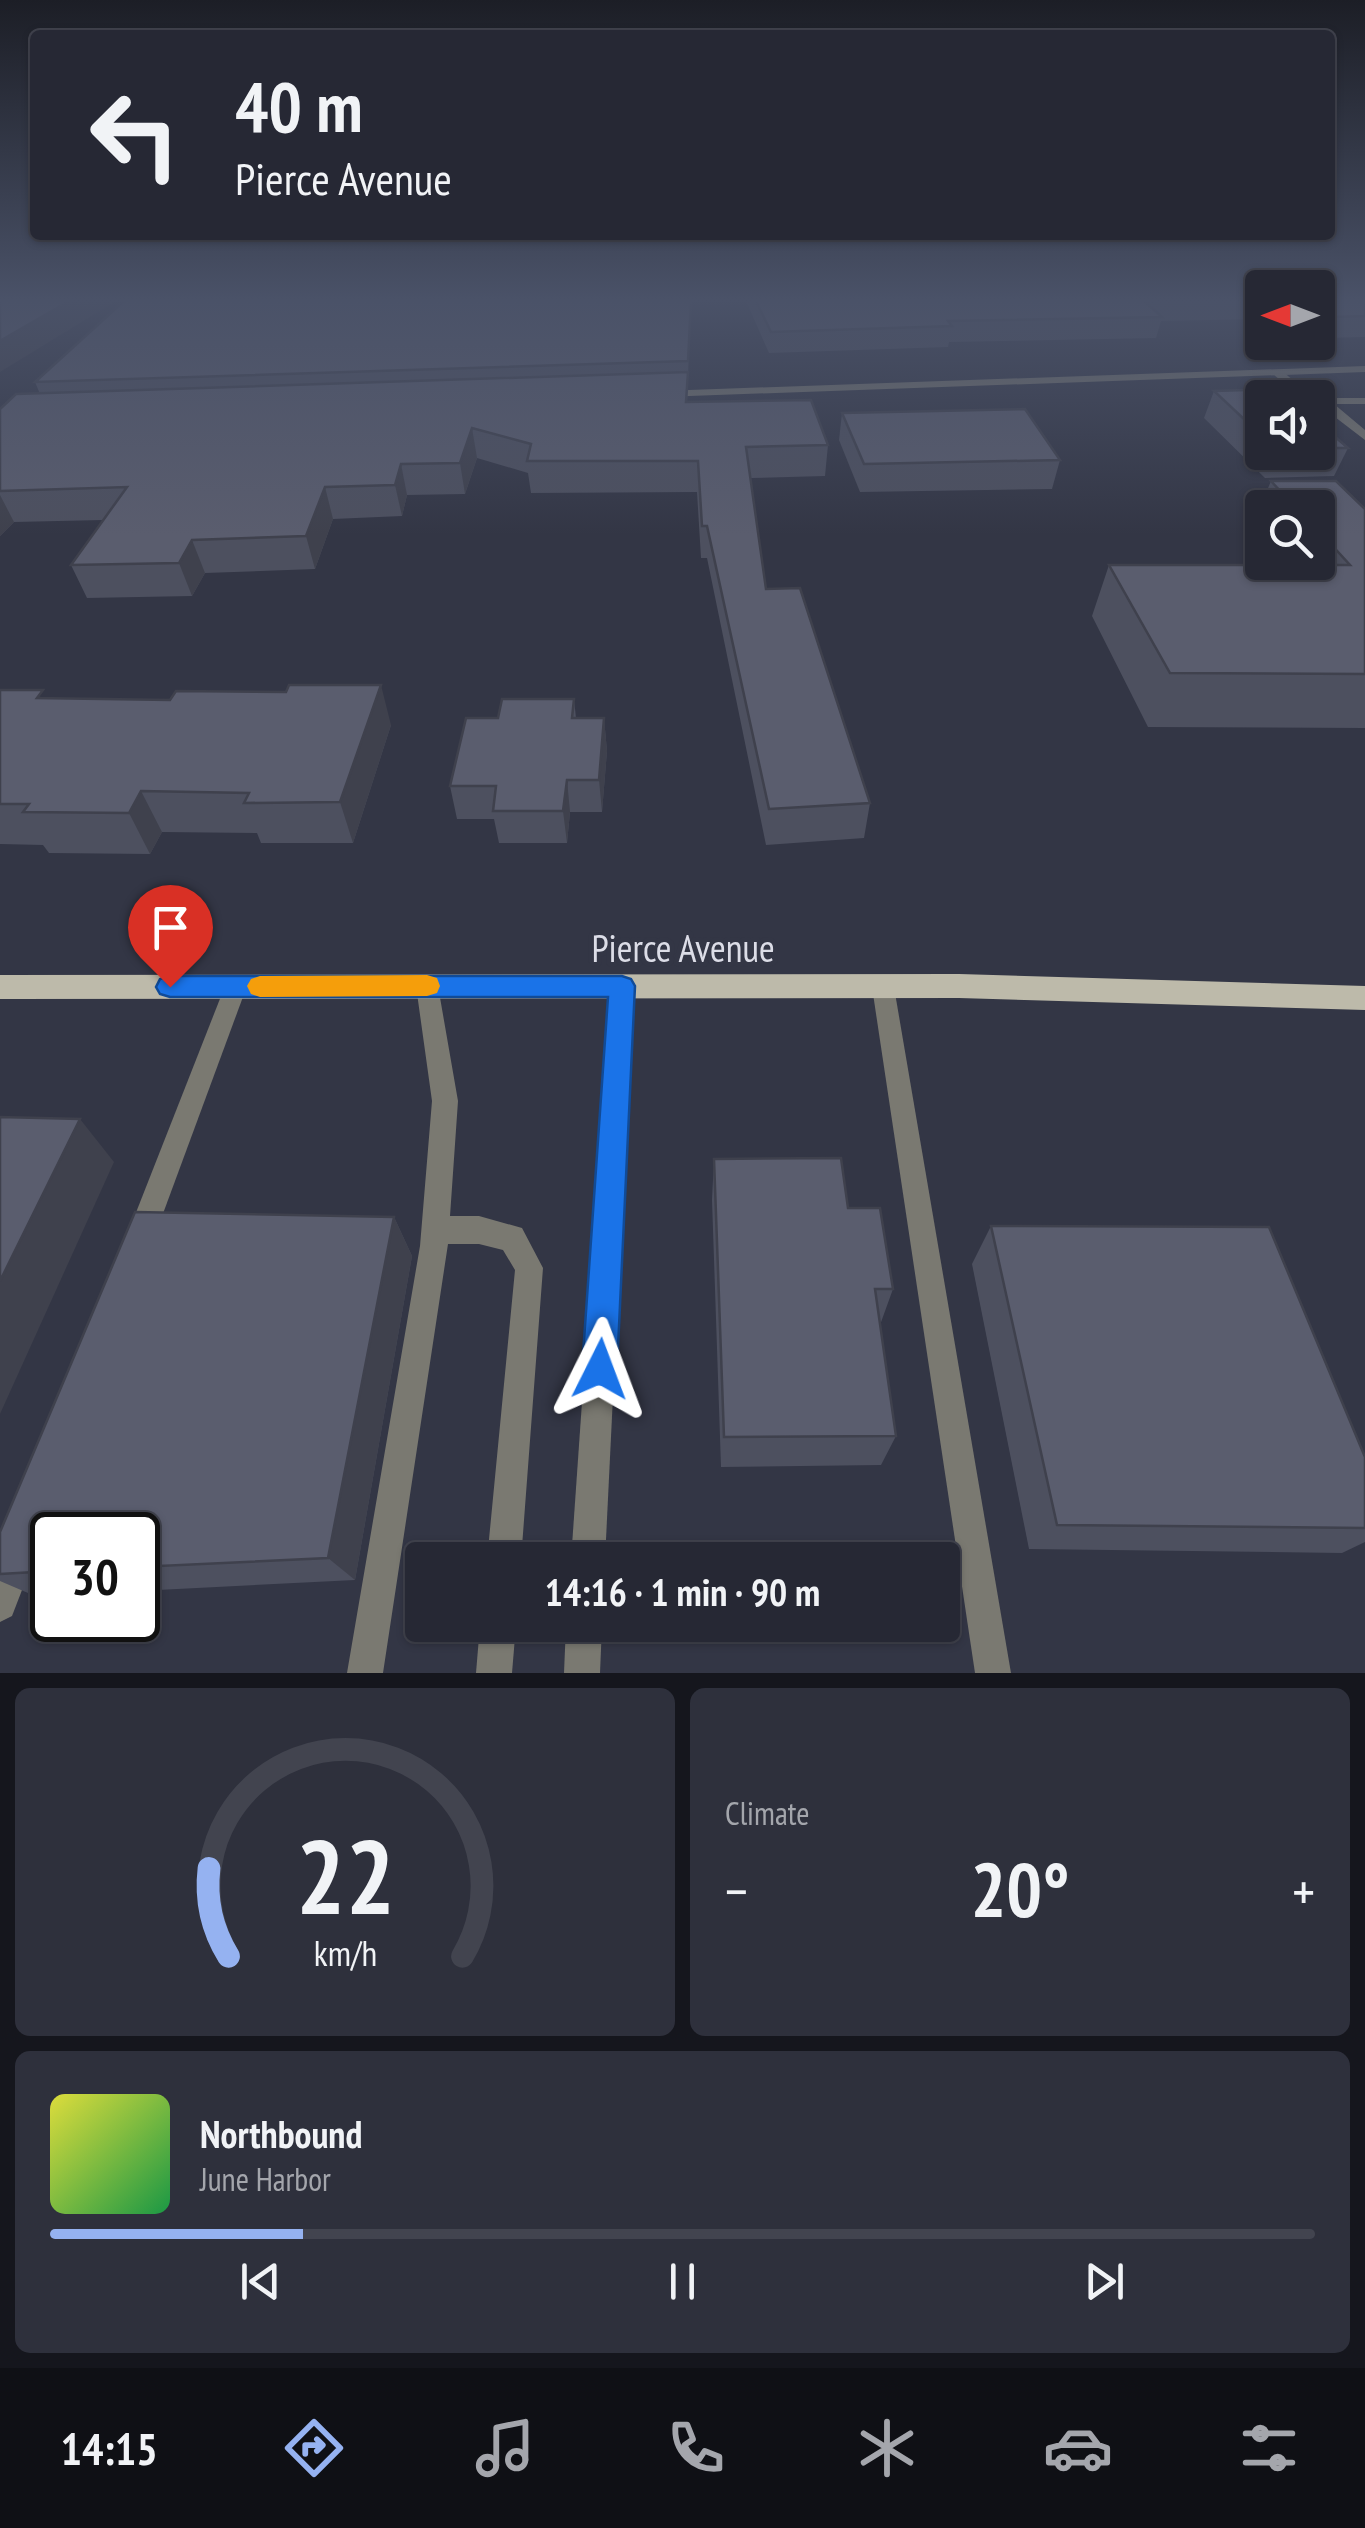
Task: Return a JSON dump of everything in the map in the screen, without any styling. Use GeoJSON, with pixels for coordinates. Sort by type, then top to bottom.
{"type":"FeatureCollection","features":[{"type":"Feature","properties":{"kind":"main road","name":"Pierce Avenue"},"geometry":{"type":"LineString","coordinates":[[0,987],[883,987],[1365,998]]}},
{"type":"Feature","properties":{"kind":"street"},"geometry":{"type":"LineString","coordinates":[[638,394],[1072,379]]}},
{"type":"Feature","properties":{"kind":"street"},"geometry":{"type":"LineString","coordinates":[[1335,401],[1365,401]]}},
{"type":"Feature","properties":{"kind":"street"},"geometry":{"type":"LineString","coordinates":[[1335,412],[1365,436]]}},
{"type":"Feature","properties":{"kind":"street"},"geometry":{"type":"LineString","coordinates":[[132,1259],[236,986]]}},
{"type":"Feature","properties":{"kind":"street"},"geometry":{"type":"LineString","coordinates":[[364,1673],[436,1230],[445,1101],[428,986]]}},
{"type":"Feature","properties":{"kind":"street"},"geometry":{"type":"LineString","coordinates":[[589,1542],[622,986]]}},
{"type":"Feature","properties":{"kind":"street"},"geometry":{"type":"LineString","coordinates":[[883,987],[993,1673]]}},
{"type":"Feature","properties":{"kind":"street"},"geometry":{"type":"LineString","coordinates":[[436,1230],[479,1230],[512,1238],[528,1268],[505,1542]]}},
{"type":"Feature","properties":{"kind":"street"},"geometry":{"type":"LineString","coordinates":[[0,1604],[28,1532]]}},
{"type":"Feature","properties":{"kind":"street"},"geometry":{"type":"LineString","coordinates":[[494,1673],[497,1642]]}},
{"type":"Feature","properties":{"kind":"street"},"geometry":{"type":"LineString","coordinates":[[582,1673],[583,1642]]}},
{"type":"Feature","properties":{"kind":"building"},"geometry":{"type":"Polygon","coordinates":[[[38,379],[126,379],[35,382],[38,379]]]}},
{"type":"Feature","properties":{"kind":"building"},"geometry":{"type":"Polygon","coordinates":[[[472,379],[688,379],[686,402],[811,400],[828,445],[746,447],[766,589],[800,588],[870,803],[769,809],[707,526],[702,526],[698,461],[527,461],[531,444],[472,428],[460,463],[401,464],[395,485],[325,487],[306,536],[192,540],[179,563],[71,565],[127,487],[0,491],[0,409],[16,394],[472,379]]]}},
{"type":"Feature","properties":{"kind":"building"},"geometry":{"type":"Polygon","coordinates":[[[1245,390],[1245,420],[1214,391],[1245,390]]]}},
{"type":"Feature","properties":{"kind":"building"},"geometry":{"type":"Polygon","coordinates":[[[1025,409],[1060,460],[864,464],[842,413],[1025,409]]]}},
{"type":"Feature","properties":{"kind":"building"},"geometry":{"type":"Polygon","coordinates":[[[1335,437],[1348,448],[1335,448],[1335,437]]]}},
{"type":"Feature","properties":{"kind":"building"},"geometry":{"type":"Polygon","coordinates":[[[1271,481],[1336,481],[1365,509],[1365,674],[1170,673],[1109,565],[1245,565],[1245,580],[1335,580],[1335,565],[1350,565],[1335,549],[1335,490],[1279,490],[1271,481]]]}},
{"type":"Feature","properties":{"kind":"building"},"geometry":{"type":"Polygon","coordinates":[[[289,685],[381,685],[340,802],[244,803],[249,793],[141,791],[129,813],[23,812],[29,804],[0,804],[0,690],[43,690],[37,698],[170,700],[176,691],[286,692],[289,685]]]}},
{"type":"Feature","properties":{"kind":"building"},"geometry":{"type":"Polygon","coordinates":[[[502,699],[574,699],[572,718],[604,718],[599,780],[567,780],[563,811],[493,811],[496,786],[450,786],[466,718],[498,718],[502,699]]]}},
{"type":"Feature","properties":{"kind":"building"},"geometry":{"type":"Polygon","coordinates":[[[0,1117],[80,1119],[0,1281],[0,1117]]]}},
{"type":"Feature","properties":{"kind":"building"},"geometry":{"type":"Polygon","coordinates":[[[841,1158],[848,1208],[880,1208],[893,1289],[875,1289],[896,1436],[724,1437],[714,1159],[841,1158]]]}},
{"type":"Feature","properties":{"kind":"building"},"geometry":{"type":"Polygon","coordinates":[[[135,1212],[394,1217],[328,1558],[160,1566],[160,1512],[30,1512],[30,1572],[0,1574],[0,1532],[135,1212]]]}},
{"type":"Feature","properties":{"kind":"building"},"geometry":{"type":"Polygon","coordinates":[[[991,1226],[1269,1227],[1365,1457],[1365,1528],[1057,1525],[991,1226]]]}},
{"type":"Feature","properties":{"kind":"slow traffic"},"geometry":{"type":"LineString","coordinates":[[260,986],[427,986]]}},
{"type":"Feature","properties":{"kind":"route"},"geometry":{"type":"LineString","coordinates":[[170,987],[622,986],[600,1369]]}}]}
